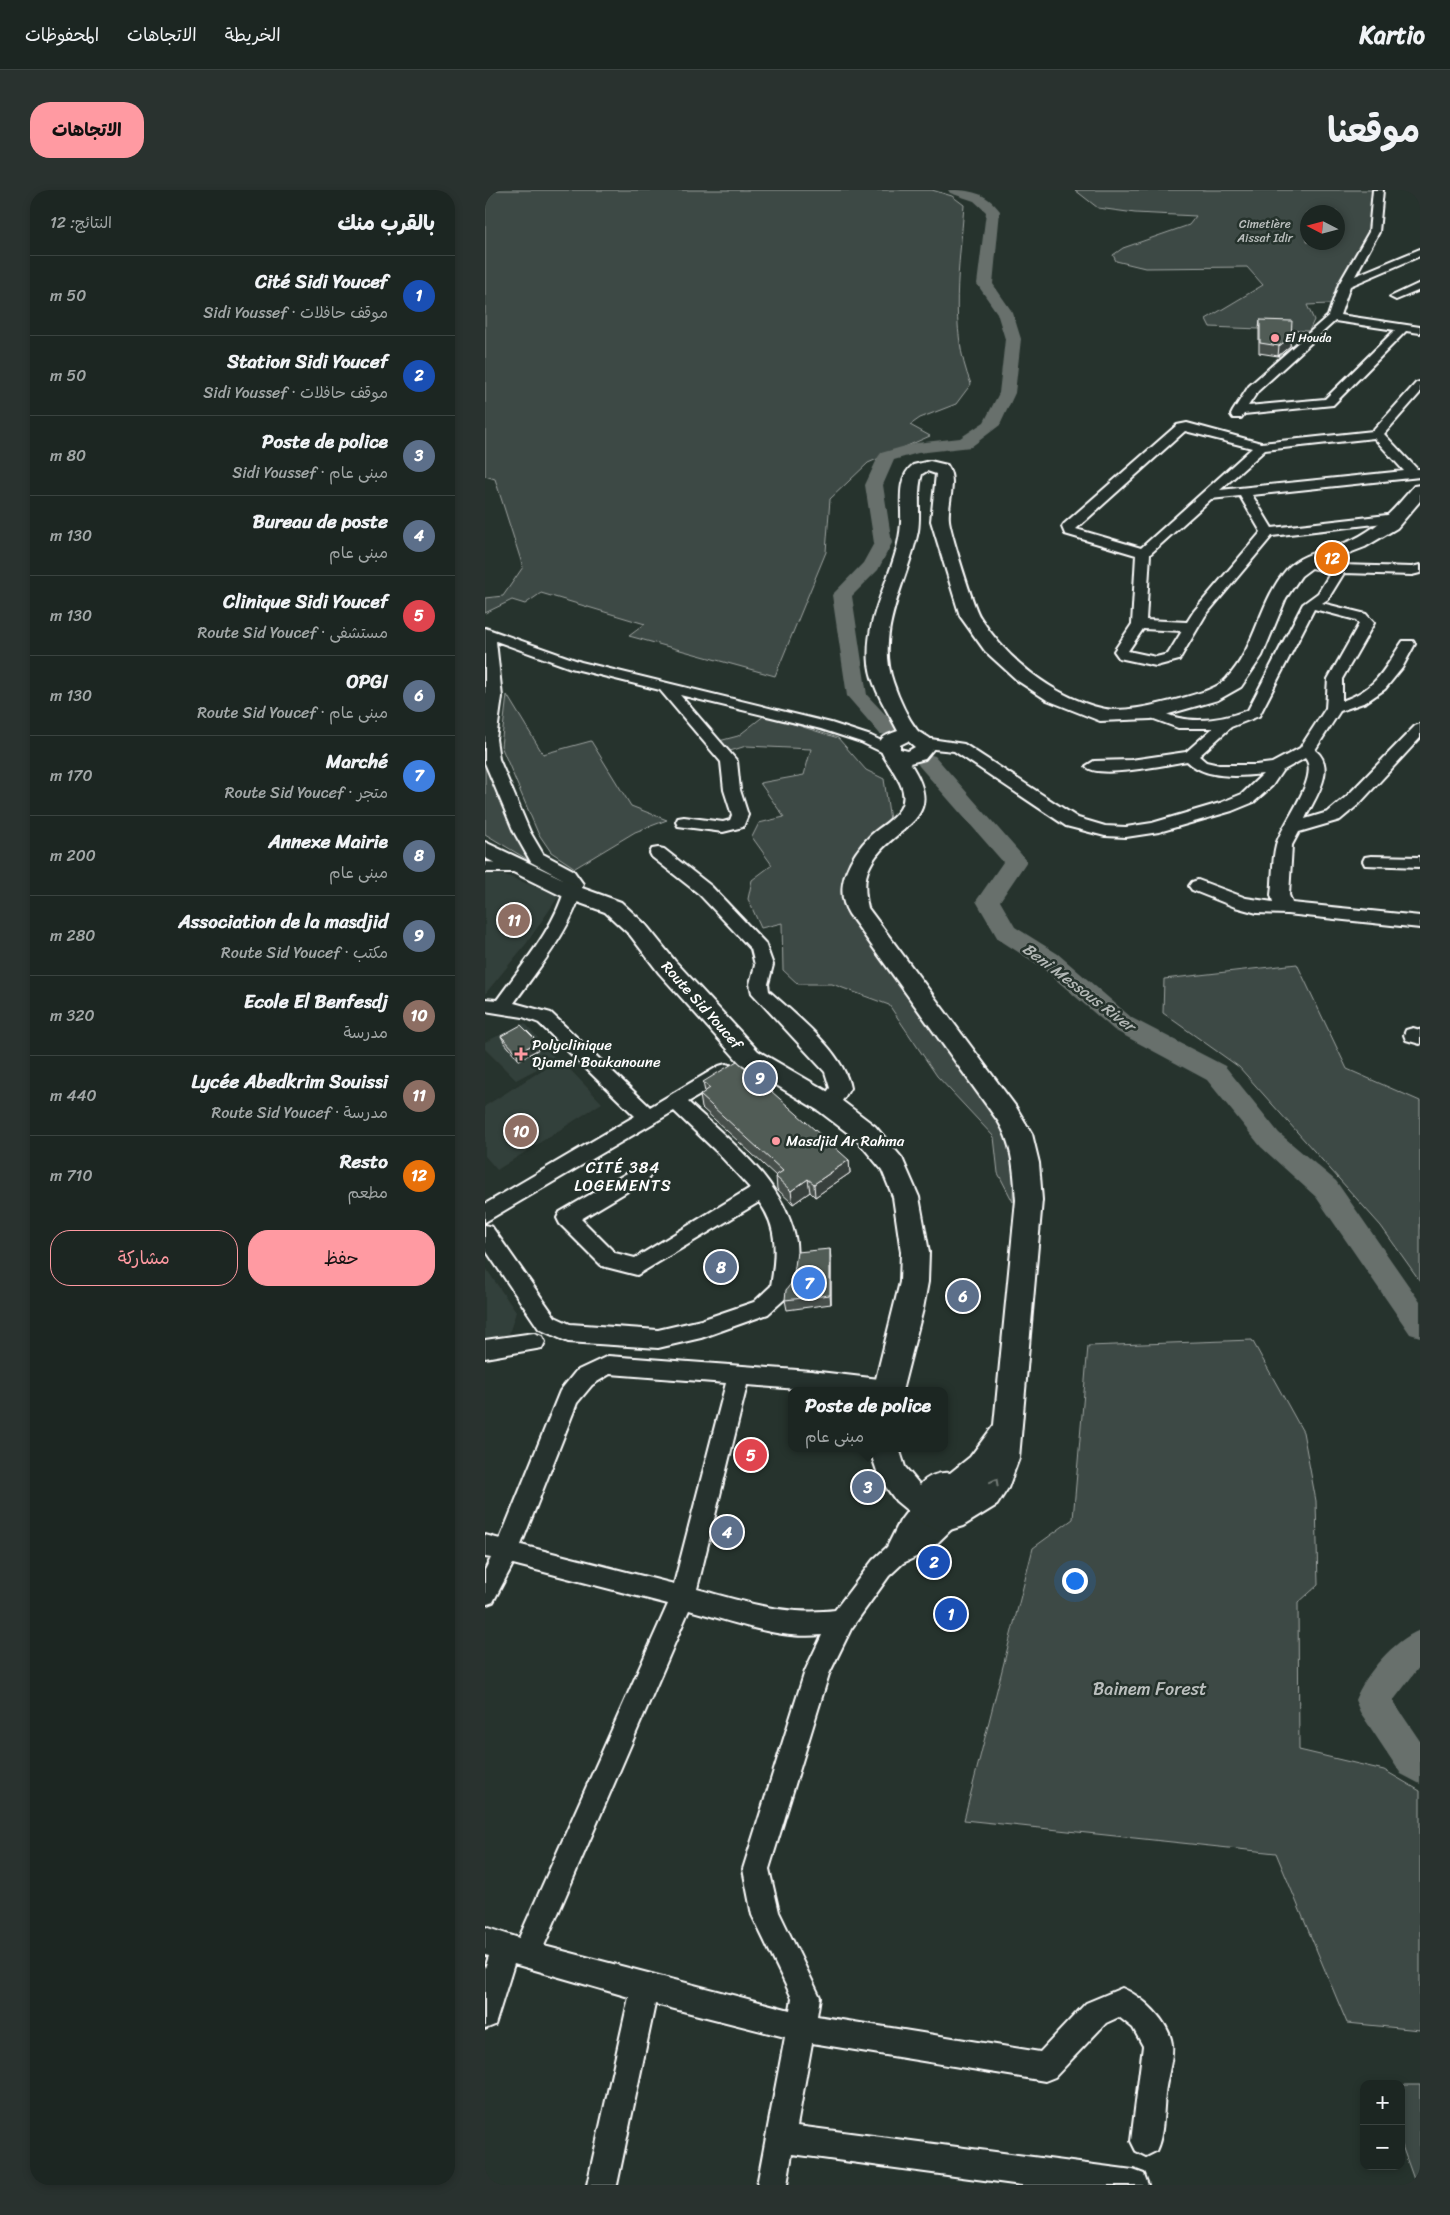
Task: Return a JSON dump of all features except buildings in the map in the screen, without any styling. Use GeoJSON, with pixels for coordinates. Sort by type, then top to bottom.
{"type":"FeatureCollection","features":[{"type":"Feature","properties":{"kind":"main road"},"geometry":{"type":"LineString","coordinates":[[885,1452],[895,1480],[907,1493],[941,1503],[978,1503],[992,1489],[1005,1458],[1025,1263],[1029,1200],[1026,1163],[1019,1134],[1007,1114],[857,910],[854,896],[858,867],[868,853],[911,809],[914,799],[906,746],[879,665],[877,637],[889,586],[906,543],[909,527],[911,487],[915,472],[919,468],[932,466],[941,469],[944,474],[940,521],[958,586],[969,616],[992,647],[1025,677],[1054,696],[1100,715],[1151,712],[1211,696],[1234,683],[1252,656],[1277,598],[1294,572],[1307,563],[1359,543],[1391,524],[1418,479]]}},
{"type":"Feature","properties":{"kind":"main road","name":"Route Sid Youcef"},"geometry":{"type":"LineString","coordinates":[[485,849],[519,868],[574,893],[613,907],[631,924],[667,967],[749,1057],[828,1104],[866,1133],[893,1165],[906,1197],[915,1252],[914,1282],[889,1387]]}},
{"type":"Feature","properties":{"kind":"street"},"geometry":{"type":"LineString","coordinates":[[1377,190],[1377,217],[1374,232],[1345,284],[1333,317],[1253,390],[1238,413],[1329,402],[1404,327]]}},
{"type":"Feature","properties":{"kind":"street"},"geometry":{"type":"LineString","coordinates":[[1345,284],[1420,252]]}},
{"type":"Feature","properties":{"kind":"street"},"geometry":{"type":"LineString","coordinates":[[1396,297],[1420,286]]}},
{"type":"Feature","properties":{"kind":"street"},"geometry":{"type":"LineString","coordinates":[[1333,317],[1420,330]]}},
{"type":"Feature","properties":{"kind":"street"},"geometry":{"type":"LineString","coordinates":[[1143,553],[1071,531],[1069,527],[1181,428],[1187,427],[1261,447],[1377,434],[1420,386]]}},
{"type":"Feature","properties":{"kind":"street"},"geometry":{"type":"LineString","coordinates":[[1377,434],[1418,479]]}},
{"type":"Feature","properties":{"kind":"street"},"geometry":{"type":"LineString","coordinates":[[1261,447],[1204,496],[1143,553],[1139,624],[1121,651],[1124,655],[1159,662],[1168,662],[1174,658],[1192,627],[1224,582],[1268,532],[1396,518]]}},
{"type":"Feature","properties":{"kind":"street"},"geometry":{"type":"LineString","coordinates":[[1204,496],[1418,479]]}},
{"type":"Feature","properties":{"kind":"street"},"geometry":{"type":"LineString","coordinates":[[1244,492],[1268,532]]}},
{"type":"Feature","properties":{"kind":"street"},"geometry":{"type":"LineString","coordinates":[[1307,563],[1340,569],[1417,571]]}},
{"type":"Feature","properties":{"kind":"street"},"geometry":{"type":"LineString","coordinates":[[1151,712],[1179,723],[1226,724],[1254,713],[1310,604],[1323,596],[1340,569]]}},
{"type":"Feature","properties":{"kind":"street"},"geometry":{"type":"LineString","coordinates":[[649,1118],[545,1018],[525,1011],[494,1006],[549,937],[574,893],[575,884],[567,874],[537,858],[522,832],[491,759],[488,739],[494,696],[489,633],[576,665],[666,688],[770,711],[865,739],[906,746],[957,747],[1073,822],[1105,831],[1126,832],[1153,828],[1226,807],[1248,798],[1266,782],[1276,768],[1305,751],[1334,708],[1335,679],[1367,623],[1361,617],[1310,604]]}},
{"type":"Feature","properties":{"kind":"street"},"geometry":{"type":"LineString","coordinates":[[1139,624],[1192,627]]}},
{"type":"Feature","properties":{"kind":"street"},"geometry":{"type":"LineString","coordinates":[[1334,708],[1359,702],[1375,690],[1390,677],[1408,644]]}},
{"type":"Feature","properties":{"kind":"street"},"geometry":{"type":"LineString","coordinates":[[666,688],[729,761],[732,790],[740,814],[737,823],[723,826],[684,822]]}},
{"type":"Feature","properties":{"kind":"street"},"geometry":{"type":"LineString","coordinates":[[1094,766],[1115,767],[1152,764],[1191,756],[1201,744],[1220,733],[1226,724]]}},
{"type":"Feature","properties":{"kind":"street"},"geometry":{"type":"LineString","coordinates":[[1294,828],[1335,816],[1418,734]]}},
{"type":"Feature","properties":{"kind":"street"},"geometry":{"type":"LineString","coordinates":[[1287,908],[1279,895],[1281,859],[1284,845],[1294,828],[1298,814],[1317,777],[1317,764],[1314,756],[1305,751]]}},
{"type":"Feature","properties":{"kind":"street"},"geometry":{"type":"LineString","coordinates":[[1191,756],[1201,766],[1219,770],[1276,768]]}},
{"type":"Feature","properties":{"kind":"street"},"geometry":{"type":"LineString","coordinates":[[658,853],[705,890],[759,947],[764,965],[759,984],[761,993],[830,1063],[840,1077],[840,1089],[828,1104]]}},
{"type":"Feature","properties":{"kind":"street"},"geometry":{"type":"LineString","coordinates":[[1371,861],[1420,862]]}},
{"type":"Feature","properties":{"kind":"street"},"geometry":{"type":"LineString","coordinates":[[485,867],[519,868]]}},
{"type":"Feature","properties":{"kind":"street"},"geometry":{"type":"LineString","coordinates":[[1198,886],[1241,903],[1257,907],[1287,908],[1420,922]]}},
{"type":"Feature","properties":{"kind":"street"},"geometry":{"type":"LineString","coordinates":[[485,1214],[749,1057]]}},
{"type":"Feature","properties":{"kind":"street"},"geometry":{"type":"LineString","coordinates":[[485,1232],[547,1323],[568,1333],[658,1339],[701,1329],[761,1308],[781,1290],[785,1238],[777,1213],[764,1189],[676,1102]]}},
{"type":"Feature","properties":{"kind":"street"},"geometry":{"type":"LineString","coordinates":[[641,1174],[567,1218],[609,1260],[637,1266],[764,1189]]}},
{"type":"Feature","properties":{"kind":"street"},"geometry":{"type":"LineString","coordinates":[[485,1349],[534,1342]]}},
{"type":"Feature","properties":{"kind":"street"},"geometry":{"type":"LineString","coordinates":[[485,1594],[496,1548],[568,1398],[584,1378],[608,1365],[739,1374],[860,1387]]}},
{"type":"Feature","properties":{"kind":"street"},"geometry":{"type":"LineString","coordinates":[[485,2016],[505,1947],[683,1597],[739,1374]]}},
{"type":"Feature","properties":{"kind":"street"},"geometry":{"type":"LineString","coordinates":[[772,2185],[806,1997],[766,1915],[756,1869],[817,1671],[843,1621],[881,1568],[895,1555],[921,1543],[941,1503]]}},
{"type":"Feature","properties":{"kind":"street"},"geometry":{"type":"LineString","coordinates":[[496,1548],[779,1622],[809,1625],[843,1621]]}},
{"type":"Feature","properties":{"kind":"street"},"geometry":{"type":"LineString","coordinates":[[505,1947],[645,1987],[800,2027],[1045,2067],[1096,2013],[1122,2002],[1143,2018],[1158,2044],[1151,2086],[1146,2141]]}},
{"type":"Feature","properties":{"kind":"street"},"geometry":{"type":"LineString","coordinates":[[602,2185],[645,1987]]}},
{"type":"Feature","properties":{"kind":"street"},"geometry":{"type":"LineString","coordinates":[[780,2138],[1133,2185]]}},
{"type":"Feature","properties":{"kind":"shaded area"},"geometry":{"type":"Polygon","coordinates":[[[485,873],[505,875],[559,896],[526,944],[485,994],[485,873]]]}},
{"type":"Feature","properties":{"kind":"shaded area","name":"Polyclinique Djamel Boukanoune"},"geometry":{"type":"Polygon","coordinates":[[[525,1023],[556,1059],[516,1080],[485,1049],[485,1042],[525,1023]]]}},
{"type":"Feature","properties":{"kind":"shaded area"},"geometry":{"type":"Polygon","coordinates":[[[560,1059],[602,1103],[497,1170],[485,1156],[485,1106],[560,1059]]]}},
{"type":"Feature","properties":{"kind":"shaded area"},"geometry":{"type":"Polygon","coordinates":[[[485,1267],[516,1312],[508,1337],[485,1339],[485,1267]]]}},
{"type":"Feature","properties":{"kind":"green space"},"geometry":{"type":"Polygon","coordinates":[[[485,190],[932,190],[952,196],[964,205],[957,296],[960,341],[964,363],[971,384],[956,404],[920,418],[910,425],[930,436],[868,463],[830,499],[826,552],[775,676],[629,636],[645,624],[541,593],[525,604],[512,600],[485,613],[485,598],[503,596],[523,567],[495,479],[485,476],[485,190]]]}},
{"type":"Feature","properties":{"kind":"green space","name":"Cimetière Aissat Idir"},"geometry":{"type":"Polygon","coordinates":[[[1075,190],[1374,190],[1372,231],[1330,304],[1307,305],[1314,320],[1309,331],[1210,327],[1206,319],[1263,285],[1247,267],[1145,268],[1116,261],[1113,255],[1123,248],[1189,225],[1196,216],[1135,213],[1098,208],[1075,190]]]}},
{"type":"Feature","properties":{"kind":"green space"},"geometry":{"type":"Polygon","coordinates":[[[507,695],[543,754],[591,741],[631,806],[667,820],[635,832],[575,868],[551,852],[538,833],[501,746],[507,695]]]}},
{"type":"Feature","properties":{"kind":"green space"},"geometry":{"type":"Polygon","coordinates":[[[765,715],[838,738],[866,770],[884,779],[890,820],[857,854],[845,874],[843,900],[864,937],[1002,1119],[1014,1160],[1013,1202],[998,1173],[994,1137],[937,1076],[889,1005],[832,984],[798,984],[783,970],[782,923],[761,928],[748,899],[752,880],[772,865],[752,837],[759,823],[784,817],[760,783],[804,775],[811,749],[746,746],[727,752],[719,741],[738,736],[765,715]]]}},
{"type":"Feature","properties":{"kind":"green space"},"geometry":{"type":"Polygon","coordinates":[[[485,762],[525,847],[563,876],[535,864],[485,834],[485,762]]]}},
{"type":"Feature","properties":{"kind":"green space"},"geometry":{"type":"Polygon","coordinates":[[[1297,964],[1347,1069],[1420,1101],[1420,1281],[1381,1226],[1239,1067],[1163,1013],[1164,979],[1297,964]]]}},
{"type":"Feature","properties":{"kind":"green space","name":"Bainem Forest"},"geometry":{"type":"Polygon","coordinates":[[[1252,1340],[1303,1432],[1316,1501],[1318,1585],[1298,1603],[1299,1750],[1384,1770],[1420,1791],[1420,2030],[1347,2023],[1276,1853],[964,1820],[1033,1548],[1073,1519],[1088,1346],[1252,1340]]]}},
{"type":"Feature","properties":{"kind":"green space"},"geometry":{"type":"Polygon","coordinates":[[[1405,2085],[1420,2085],[1420,2185],[1416,2185],[1405,2154],[1405,2085]]]}},
{"type":"Feature","properties":{"kind":"waterway","name":"Beni Messous River"},"geometry":{"type":"LineString","coordinates":[[888,729],[857,696],[842,595],[871,566],[883,543],[874,485],[887,457],[916,448],[965,443],[991,425],[1007,393],[1013,339],[1005,313],[985,284],[993,211],[979,198],[955,190]]}},
{"type":"Feature","properties":{"kind":"waterway","name":"Beni Messous River"},"geometry":{"type":"LineString","coordinates":[[927,761],[1015,861],[988,901],[1006,933],[1049,960],[1123,1024],[1216,1073],[1270,1140],[1326,1189],[1420,1325]]}},
{"type":"Feature","properties":{"kind":"waterway","name":"Beni Messous River"},"geometry":{"type":"LineString","coordinates":[[1420,1646],[1409,1653],[1372,1700],[1413,1762],[1420,1766]]}},
{"type":"Feature","properties":{"kind":"place","name":"El Houda"},"geometry":{"type":"Point","coordinates":[1275,338]}},
{"type":"Feature","properties":{"kind":"place","name":"Resto"},"geometry":{"type":"Point","coordinates":[1332,558]}},
{"type":"Feature","properties":{"kind":"place","name":"Lycée Abedkrim Souissi"},"geometry":{"type":"Point","coordinates":[514,920]}},
{"type":"Feature","properties":{"kind":"place","name":"Polyclinique Djamel Boukanoune"},"geometry":{"type":"Point","coordinates":[521,1054]}},
{"type":"Feature","properties":{"kind":"place","name":"Association de la masdjid"},"geometry":{"type":"Point","coordinates":[760,1078]}},
{"type":"Feature","properties":{"kind":"place","name":"Ecole El Benfesdj"},"geometry":{"type":"Point","coordinates":[521,1131]}},
{"type":"Feature","properties":{"kind":"place","name":"Masdjid Ar Rahma"},"geometry":{"type":"Point","coordinates":[776,1141]}},
{"type":"Feature","properties":{"kind":"place","name":"Annexe Mairie"},"geometry":{"type":"Point","coordinates":[721,1267]}},
{"type":"Feature","properties":{"kind":"place","name":"Marché"},"geometry":{"type":"Point","coordinates":[809,1283]}},
{"type":"Feature","properties":{"kind":"place","name":"OPGI"},"geometry":{"type":"Point","coordinates":[963,1296]}},
{"type":"Feature","properties":{"kind":"place","name":"Clinique Sidi Youcef"},"geometry":{"type":"Point","coordinates":[751,1455]}},
{"type":"Feature","properties":{"kind":"place","name":"Poste de police"},"geometry":{"type":"Point","coordinates":[868,1487]}},
{"type":"Feature","properties":{"kind":"place","name":"Bureau de poste"},"geometry":{"type":"Point","coordinates":[727,1532]}},
{"type":"Feature","properties":{"kind":"place","name":"Station Sidi Youcef"},"geometry":{"type":"Point","coordinates":[934,1562]}},
{"type":"Feature","properties":{"kind":"place","name":"Cité Sidi Youcef"},"geometry":{"type":"Point","coordinates":[951,1614]}},
{"type":"Feature","properties":{"kind":"district","name":"CITÉ 384 LOGEMENTS"},"geometry":{"type":"Point","coordinates":[623,1176]}}]}
